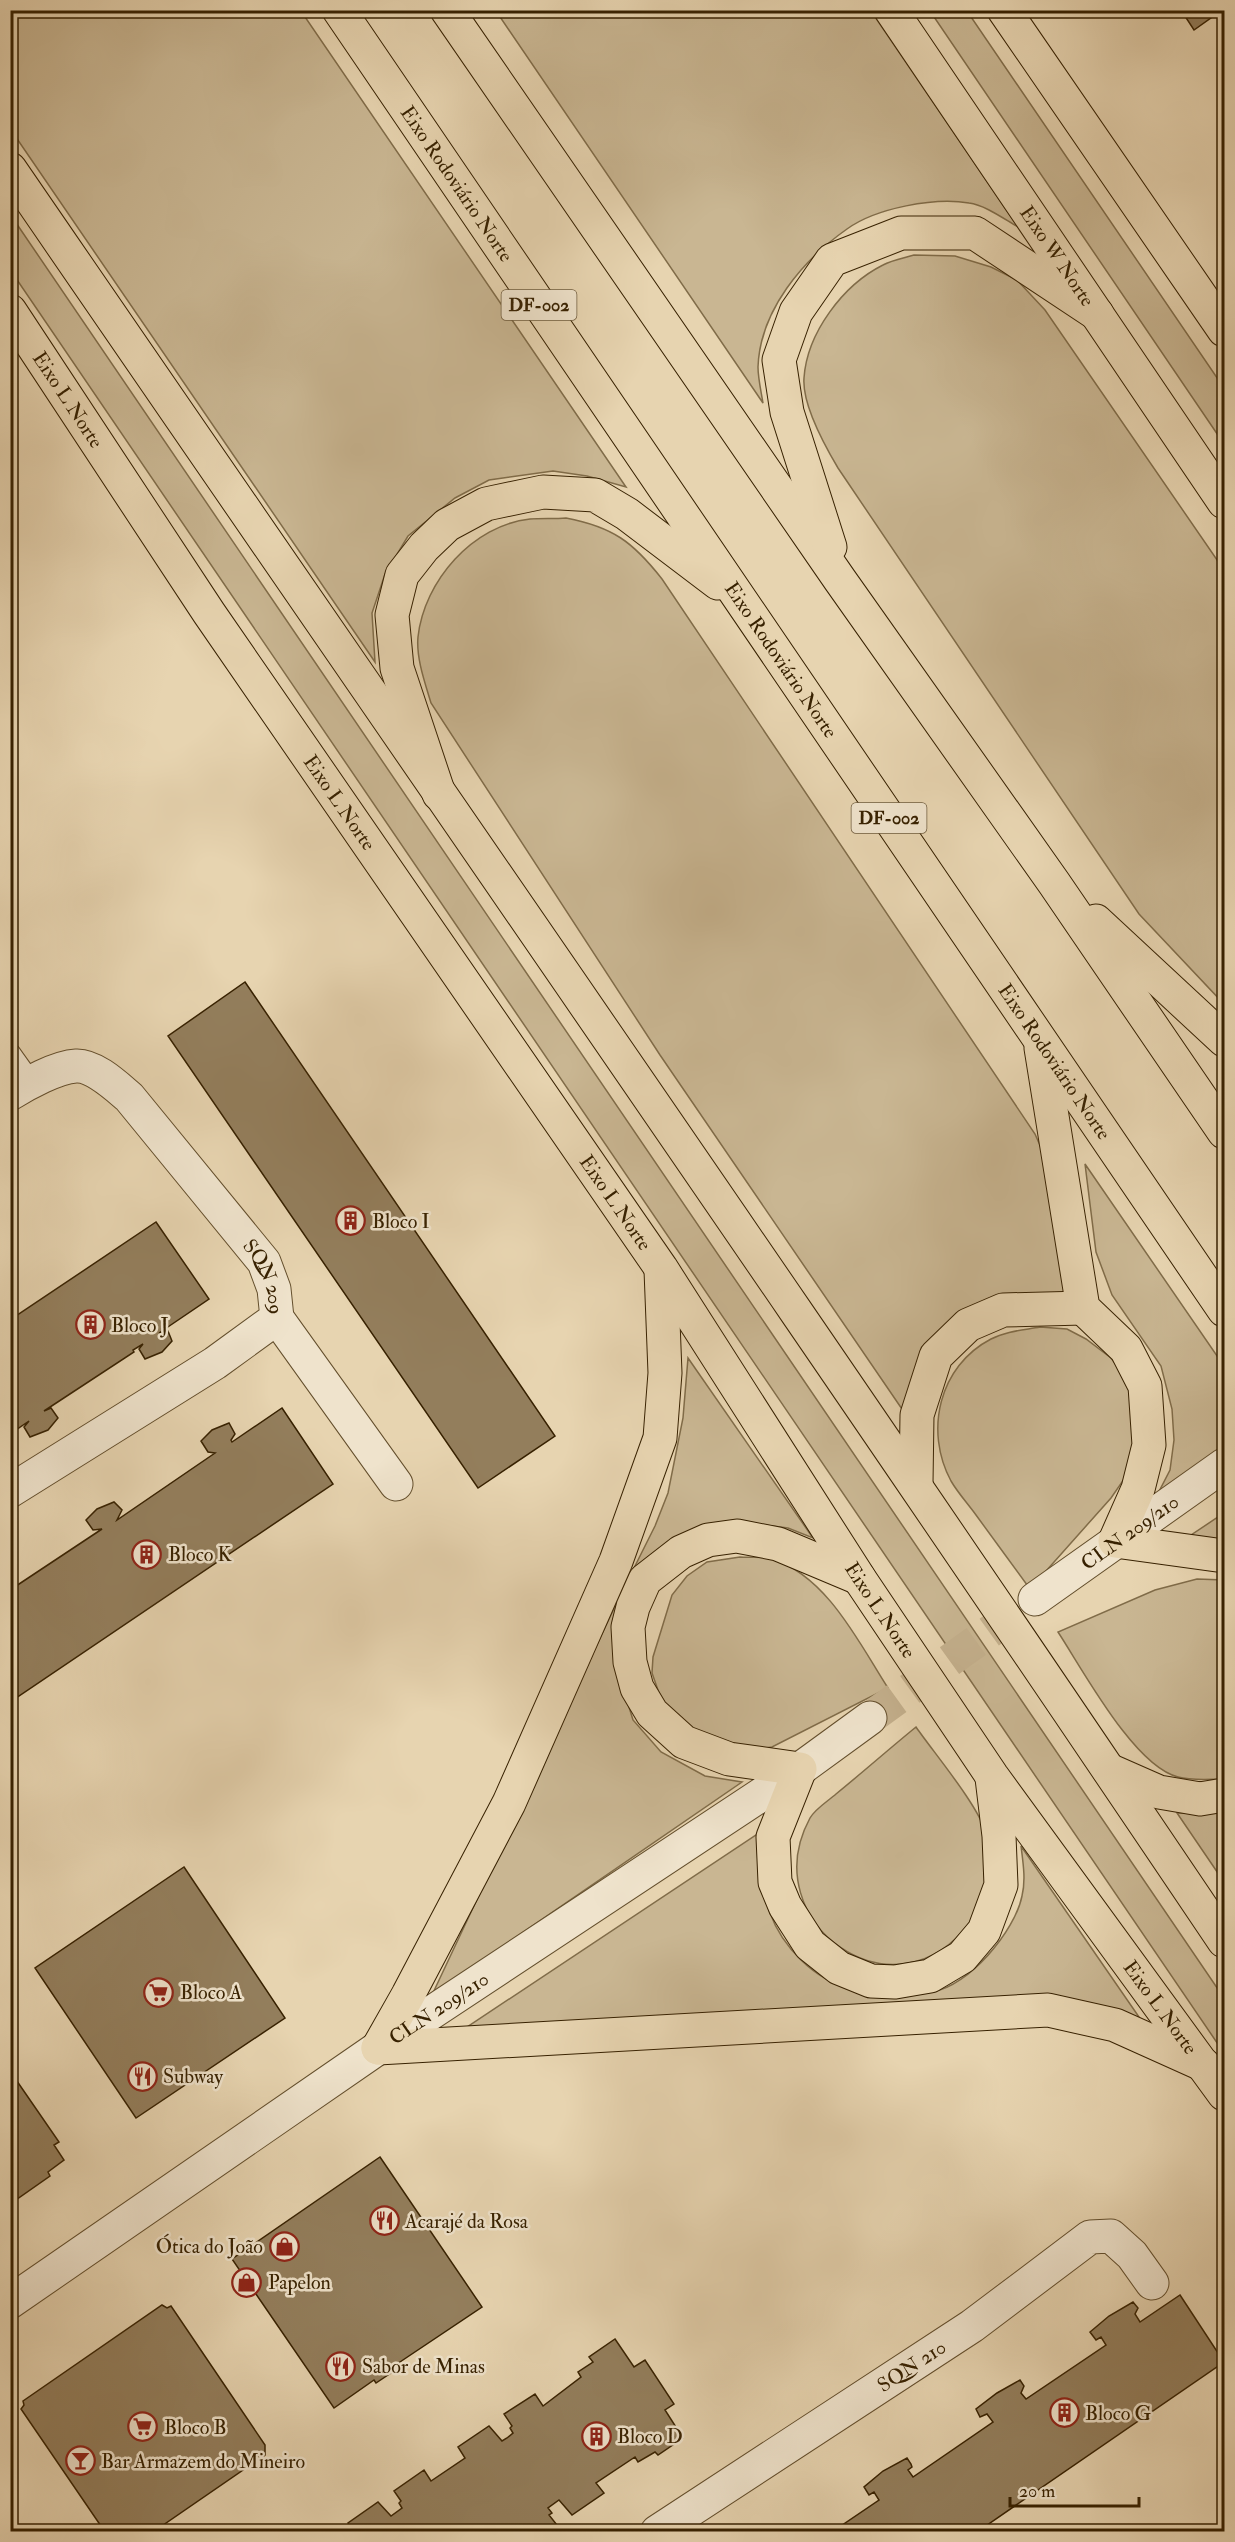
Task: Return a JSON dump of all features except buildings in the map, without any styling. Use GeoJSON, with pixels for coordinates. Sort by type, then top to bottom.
{"type":"FeatureCollection","features":[{"type":"Feature","properties":{"kind":"main road","name":"Eixo Rodoviário Norte"},"geometry":{"type":"LineString","coordinates":[[339,10],[1224,1310]]}},
{"type":"Feature","properties":{"kind":"main road"},"geometry":{"type":"LineString","coordinates":[[447,10],[840,580],[1054,883],[1224,1132]]}},
{"type":"Feature","properties":{"kind":"main road","name":"Eixo W Norte"},"geometry":{"type":"LineString","coordinates":[[891,10],[1224,502]]}},
{"type":"Feature","properties":{"kind":"main road"},"geometry":{"type":"LineString","coordinates":[[1004,10],[1224,330]]}},
{"type":"Feature","properties":{"kind":"main road"},"geometry":{"type":"LineString","coordinates":[[10,169],[916,1483],[1224,1941]]}},
{"type":"Feature","properties":{"kind":"main road"},"geometry":{"type":"LineString","coordinates":[[840,580],[787,412],[779,360],[796,312],[832,260],[901,233],[975,233],[1097,314]]}},
{"type":"Feature","properties":{"kind":"main road","name":"Eixo L Norte"},"geometry":{"type":"LineString","coordinates":[[10,311],[209,613],[661,1268],[859,1578],[992,1776],[1206,2066],[1224,2094]]}},
{"type":"Feature","properties":{"kind":"main road"},"geometry":{"type":"LineString","coordinates":[[439,794],[397,668],[392,615],[402,575],[424,547],[447,525],[486,504],[543,492],[595,495],[627,514],[740,599]]}},
{"type":"Feature","properties":{"kind":"main road"},"geometry":{"type":"LineString","coordinates":[[1054,883],[1224,1040]]}},
{"type":"Feature","properties":{"kind":"main road"},"geometry":{"type":"LineString","coordinates":[[1039,1038],[1083,1308],[1126,1349],[1145,1386],[1149,1445],[1138,1489],[1115,1541],[1224,1556]]}},
{"type":"Feature","properties":{"kind":"main road"},"geometry":{"type":"LineString","coordinates":[[378,2048],[509,1803],[616,1561],[660,1438],[665,1373],[661,1268]]}},
{"type":"Feature","properties":{"kind":"main road"},"geometry":{"type":"LineString","coordinates":[[916,1483],[918,1415],[936,1356],[968,1325],[1003,1310],[1083,1308]]}},
{"type":"Feature","properties":{"kind":"main road"},"geometry":{"type":"LineString","coordinates":[[859,1578],[778,1544],[737,1536],[708,1540],[681,1552],[645,1580],[633,1607],[628,1628],[630,1662],[638,1688],[652,1713],[684,1742],[729,1759],[800,1769],[773,1837],[775,1882],[785,1906],[810,1945],[839,1968],[871,1981],[896,1982],[930,1976],[962,1957],[984,1931],[1001,1885],[999,1836],[992,1776]]}},
{"type":"Feature","properties":{"kind":"main road"},"geometry":{"type":"LineString","coordinates":[[1109,1770],[1159,1792],[1200,1799],[1224,1795]]}},
{"type":"Feature","properties":{"kind":"main road"},"geometry":{"type":"LineString","coordinates":[[378,2048],[1048,2010],[1115,2025],[1206,2066]]}},
{"type":"Feature","properties":{"kind":"street","name":"SQN 209"},"geometry":{"type":"LineString","coordinates":[[10,1491],[223,1358],[277,1318],[274,1289],[264,1262],[129,1097],[106,1077],[77,1066],[20,1088]]}},
{"type":"Feature","properties":{"kind":"street"},"geometry":{"type":"LineString","coordinates":[[277,1318],[396,1484]]}},
{"type":"Feature","properties":{"kind":"street","name":"CLN 209/210"},"geometry":{"type":"LineString","coordinates":[[1035,1599],[1224,1466]]}},
{"type":"Feature","properties":{"kind":"street","name":"CLN 209/210"},"geometry":{"type":"LineString","coordinates":[[10,2302],[378,2048],[800,1769],[870,1718]]}},
{"type":"Feature","properties":{"kind":"street","name":"SQN 210"},"geometry":{"type":"LineString","coordinates":[[657,2532],[972,2326],[1090,2237],[1111,2236],[1132,2255],[1152,2283]]}},
{"type":"Feature","properties":{"kind":"lane"},"geometry":{"type":"LineString","coordinates":[[10,1053],[20,1088]]}},
{"type":"Feature","properties":{"kind":"shaded area"},"geometry":{"type":"Polygon","coordinates":[[[10,11],[301,11],[626,487],[587,476],[553,471],[489,480],[455,498],[408,536],[385,574],[372,613],[375,662],[11,130],[10,11]]]}},
{"type":"Feature","properties":{"kind":"shaded area"},"geometry":{"type":"Polygon","coordinates":[[[496,11],[871,11],[1018,227],[975,204],[940,202],[889,210],[847,229],[800,271],[775,306],[761,346],[758,367],[763,403],[496,11]]]}},
{"type":"Feature","properties":{"kind":"shaded area"},"geometry":{"type":"Polygon","coordinates":[[[930,11],[967,11],[1224,388],[1224,444],[930,11]]]}},
{"type":"Feature","properties":{"kind":"shaded area"},"geometry":{"type":"Polygon","coordinates":[[[10,214],[1224,1998],[1224,2053],[11,271],[10,214]]]}},
{"type":"Feature","properties":{"kind":"shaded area"},"geometry":{"type":"Polygon","coordinates":[[[914,255],[955,256],[991,267],[1017,280],[1045,310],[1224,570],[1224,1004],[1139,914],[838,468],[810,412],[804,388],[807,361],[812,344],[830,312],[854,285],[868,274],[894,260],[914,255]]]}},
{"type":"Feature","properties":{"kind":"shaded area"},"geometry":{"type":"Polygon","coordinates":[[[566,518],[597,526],[621,538],[641,555],[662,579],[1035,1134],[1042,1150],[1065,1294],[1028,1293],[1006,1296],[904,1412],[660,1055],[431,703],[420,662],[418,637],[422,616],[441,577],[471,544],[489,532],[509,523],[530,519],[566,518]]]}},
{"type":"Feature","properties":{"kind":"shaded area"},"geometry":{"type":"Polygon","coordinates":[[[1085,1164],[1224,1366],[1224,1455],[1152,1505],[1170,1470],[1174,1440],[1172,1409],[1161,1366],[1112,1295],[1096,1252],[1085,1164]]]}},
{"type":"Feature","properties":{"kind":"shaded area"},"geometry":{"type":"Polygon","coordinates":[[[1040,1327],[1067,1329],[1086,1339],[1111,1358],[1129,1381],[1138,1411],[1129,1472],[1111,1498],[1030,1589],[951,1481],[943,1462],[938,1421],[941,1401],[948,1383],[973,1351],[1003,1334],[1040,1327]]]}},
{"type":"Feature","properties":{"kind":"shaded area"},"geometry":{"type":"Polygon","coordinates":[[[688,1358],[813,1538],[788,1528],[757,1524],[684,1537],[618,1672],[633,1720],[661,1752],[705,1776],[742,1782],[432,1995],[655,1526],[668,1493],[683,1418],[688,1358]]]}},
{"type":"Feature","properties":{"kind":"shaded area"},"geometry":{"type":"Polygon","coordinates":[[[1224,1513],[1224,1545],[1179,1543],[1224,1513]]]}},
{"type":"Feature","properties":{"kind":"shaded area"},"geometry":{"type":"Polygon","coordinates":[[[740,1557],[772,1559],[792,1568],[809,1580],[840,1613],[888,1688],[772,1747],[753,1750],[711,1743],[669,1710],[659,1693],[652,1673],[653,1657],[672,1595],[687,1576],[707,1562],[740,1557]]]}},
{"type":"Feature","properties":{"kind":"shaded area"},"geometry":{"type":"Polygon","coordinates":[[[1197,1579],[1224,1580],[1224,1779],[1178,1777],[1161,1769],[1144,1755],[1111,1715],[1058,1632],[1155,1590],[1197,1579]]]}},
{"type":"Feature","properties":{"kind":"shaded area"},"geometry":{"type":"Polygon","coordinates":[[[916,1727],[965,1794],[981,1821],[986,1833],[989,1896],[970,1922],[940,1951],[906,1964],[872,1962],[841,1948],[816,1924],[801,1893],[797,1857],[810,1818],[815,1811],[916,1727]]]}},
{"type":"Feature","properties":{"kind":"shaded area"},"geometry":{"type":"Polygon","coordinates":[[[1177,1813],[1224,1813],[1224,1882],[1177,1813]]]}},
{"type":"Feature","properties":{"kind":"shaded area"},"geometry":{"type":"Polygon","coordinates":[[[768,1827],[764,1881],[770,1913],[782,1938],[791,1949],[824,1978],[854,1989],[921,1993],[946,1988],[961,1979],[988,1955],[1018,1910],[1024,1884],[1021,1846],[1148,2030],[1106,2012],[455,2035],[768,1827]]]}},
{"type":"Feature","properties":{"kind":"tunnel"},"geometry":{"type":"LineString","coordinates":[[870,1718],[1035,1599]]}},
{"type":"Feature","properties":{"kind":"place","name":"Bloco I"},"geometry":{"type":"Point","coordinates":[351,1221]}},
{"type":"Feature","properties":{"kind":"place","name":"Bloco J"},"geometry":{"type":"Point","coordinates":[90,1325]}},
{"type":"Feature","properties":{"kind":"place","name":"Bloco K"},"geometry":{"type":"Point","coordinates":[147,1554]}},
{"type":"Feature","properties":{"kind":"place","name":"Bloco A"},"geometry":{"type":"Point","coordinates":[159,1992]}},
{"type":"Feature","properties":{"kind":"place","name":"Subway"},"geometry":{"type":"Point","coordinates":[142,2076]}},
{"type":"Feature","properties":{"kind":"place","name":"Acarajé da Rosa"},"geometry":{"type":"Point","coordinates":[384,2221]}},
{"type":"Feature","properties":{"kind":"place","name":"Ótica do João"},"geometry":{"type":"Point","coordinates":[284,2246]}},
{"type":"Feature","properties":{"kind":"place","name":"Papelon"},"geometry":{"type":"Point","coordinates":[247,2282]}},
{"type":"Feature","properties":{"kind":"place","name":"Sabor de Minas"},"geometry":{"type":"Point","coordinates":[341,2366]}},
{"type":"Feature","properties":{"kind":"place","name":"Bloco G"},"geometry":{"type":"Point","coordinates":[1064,2413]}},
{"type":"Feature","properties":{"kind":"place","name":"Bloco B"},"geometry":{"type":"Point","coordinates":[143,2427]}},
{"type":"Feature","properties":{"kind":"place","name":"Bloco D"},"geometry":{"type":"Point","coordinates":[596,2436]}},
{"type":"Feature","properties":{"kind":"place","name":"Bar Armazem do Mineiro"},"geometry":{"type":"Point","coordinates":[80,2461]}}]}
